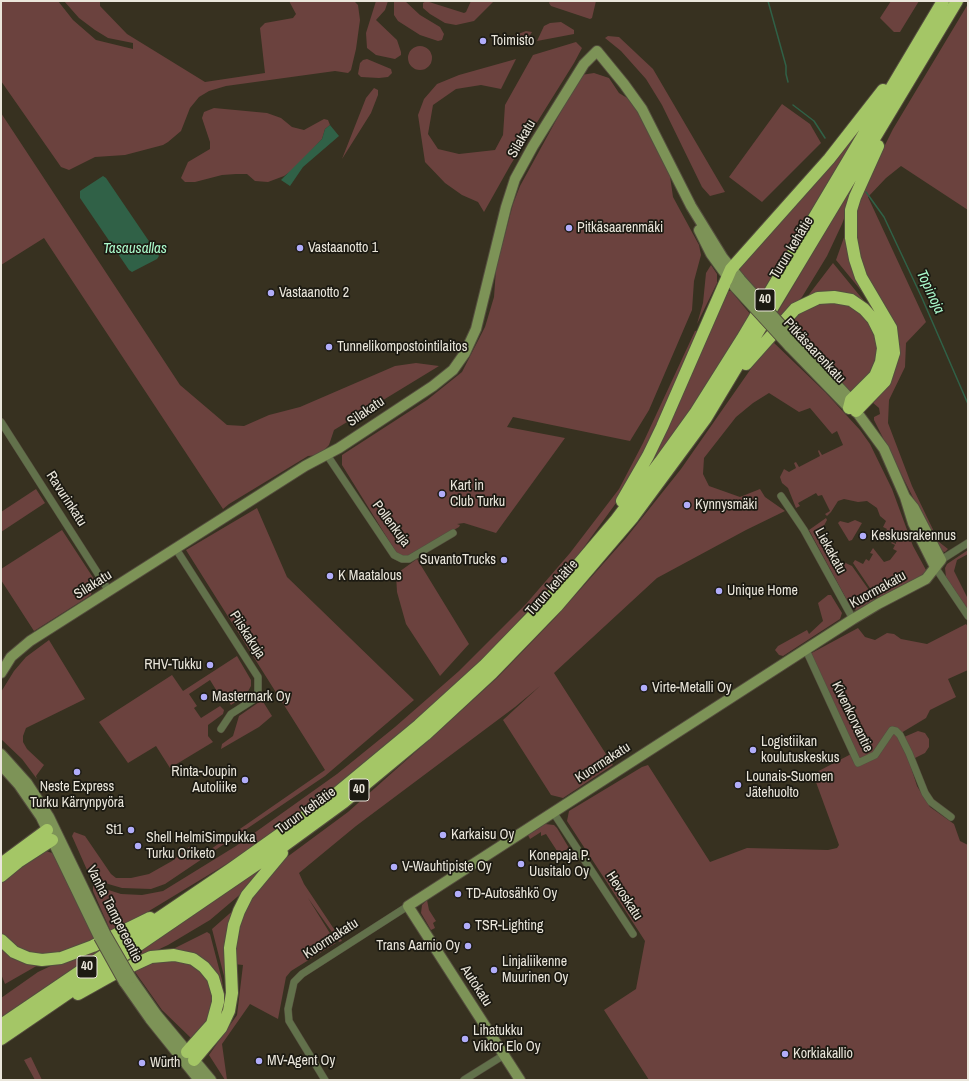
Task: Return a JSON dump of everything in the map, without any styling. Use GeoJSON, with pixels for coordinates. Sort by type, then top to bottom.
{"type":"FeatureCollection","features":[{"type":"Feature","properties":{"kind":"highway","name":"Turun kehätie"},"geometry":{"type":"LineString","coordinates":[[1,1025],[173,909],[331,798],[403,739],[485,665],[549,599],[600,540],[696,412],[742,339],[943,1]]}},
{"type":"Feature","properties":{"kind":"highway","name":"Turun kehätie"},"geometry":{"type":"LineString","coordinates":[[1,1039],[295,838],[344,802],[425,735],[492,673],[557,606],[633,517],[670,468],[722,393],[957,1]]}},
{"type":"Feature","properties":{"kind":"highway"},"geometry":{"type":"LineString","coordinates":[[600,540],[651,450],[729,273],[832,154],[915,50]]}},
{"type":"Feature","properties":{"kind":"highway"},"geometry":{"type":"LineString","coordinates":[[852,406],[873,396],[885,381],[892,362],[894,345],[891,328],[864,281],[855,259],[851,238],[851,210],[860,184],[898,100]]}},
{"type":"Feature","properties":{"kind":"highway"},"geometry":{"type":"LineString","coordinates":[[722,393],[782,322],[795,309],[818,298],[834,297],[851,300],[864,309],[873,319],[882,340],[882,356],[877,372],[852,406]]}},
{"type":"Feature","properties":{"kind":"highway"},"geometry":{"type":"LineString","coordinates":[[1,864],[52,833]]}},
{"type":"Feature","properties":{"kind":"highway"},"geometry":{"type":"LineString","coordinates":[[1,876],[52,833]]}},
{"type":"Feature","properties":{"kind":"highway"},"geometry":{"type":"LineString","coordinates":[[188,1058],[221,1028],[229,1011],[232,994],[230,958],[231,938],[247,895],[260,877],[295,838]]}},
{"type":"Feature","properties":{"kind":"highway"},"geometry":{"type":"LineString","coordinates":[[1,940],[14,952],[28,958],[42,960],[61,958],[93,946],[130,926],[173,909]]}},
{"type":"Feature","properties":{"kind":"highway"},"geometry":{"type":"LineString","coordinates":[[42,1010],[88,989],[112,975],[151,957],[169,955],[186,957],[204,967],[213,978],[218,995],[218,1002],[212,1024],[188,1058]]}},
{"type":"Feature","properties":{"kind":"street","name":"Pitkäsaarenkatu"},"geometry":{"type":"LineString","coordinates":[[597,51],[642,109],[691,206],[723,258],[729,273],[791,342],[852,406],[884,449],[905,497],[913,523],[938,564]]}},
{"type":"Feature","properties":{"kind":"street","name":"Silakatu"},"geometry":{"type":"LineString","coordinates":[[1,673],[12,657],[30,641],[305,466],[327,455],[444,378],[465,354],[475,333],[483,308],[506,207],[515,179],[533,146],[584,64],[597,51]]}},
{"type":"Feature","properties":{"kind":"street","name":"Ravurinkatu"},"geometry":{"type":"LineString","coordinates":[[1,422],[109,591]]}},
{"type":"Feature","properties":{"kind":"street","name":"Pollenkuja"},"geometry":{"type":"LineString","coordinates":[[327,455],[394,555],[402,559],[409,559],[453,533]]}},
{"type":"Feature","properties":{"kind":"street","name":"Liekakatu"},"geometry":{"type":"LineString","coordinates":[[781,496],[804,530],[853,620]]}},
{"type":"Feature","properties":{"kind":"street"},"geometry":{"type":"LineString","coordinates":[[968,543],[938,564],[968,616]]}},
{"type":"Feature","properties":{"kind":"street","name":"Piiskakuja"},"geometry":{"type":"LineString","coordinates":[[176,548],[258,677],[258,692],[253,700],[231,714],[221,729]]}},
{"type":"Feature","properties":{"kind":"street","name":"Kuormakatu"},"geometry":{"type":"LineString","coordinates":[[324,1080],[290,1025],[288,1014],[292,986],[298,977],[878,604],[922,582],[938,564]]}},
{"type":"Feature","properties":{"kind":"street","name":"Kivenkorvantie"},"geometry":{"type":"LineString","coordinates":[[806,650],[858,763],[876,755],[892,730],[896,731],[900,735],[909,753],[925,793],[932,802],[951,817]]}},
{"type":"Feature","properties":{"kind":"street","name":"Vanha Tampereentie"},"geometry":{"type":"LineString","coordinates":[[1,754],[26,783],[102,935],[127,980],[188,1058],[211,1080]]}},
{"type":"Feature","properties":{"kind":"street","name":"Vanha Tampereentie"},"geometry":{"type":"LineString","coordinates":[[1,764],[52,833]]}},
{"type":"Feature","properties":{"kind":"street","name":"Hevoskatu"},"geometry":{"type":"LineString","coordinates":[[553,812],[633,934]]}},
{"type":"Feature","properties":{"kind":"street","name":"Autokatu"},"geometry":{"type":"LineString","coordinates":[[408,906],[520,1080]]}},
{"type":"Feature","properties":{"kind":"street"},"geometry":{"type":"LineString","coordinates":[[464,1080],[504,1055]]}},
{"type":"Feature","properties":{"kind":"street","name":"Vanha Tampereentie"},"geometry":{"type":"LineString","coordinates":[[188,1058],[199,1080]]}},
{"type":"Feature","properties":{"kind":"shaded area"},"geometry":{"type":"Polygon","coordinates":[[[1,1],[58,1],[73,20],[96,40],[133,49],[133,43],[108,38],[95,30],[79,18],[64,1],[100,1],[100,6],[127,34],[205,82],[265,73],[260,28],[265,23],[293,18],[296,14],[289,1],[354,1],[358,5],[360,20],[356,49],[351,70],[348,73],[335,71],[226,86],[209,91],[199,97],[190,108],[181,131],[163,145],[125,155],[95,157],[69,170],[61,167],[1,81],[1,1]]]}},
{"type":"Feature","properties":{"kind":"shaded area"},"geometry":{"type":"Polygon","coordinates":[[[376,1],[388,1],[385,10],[376,20],[397,40],[401,55],[395,59],[376,55],[367,48],[366,33],[376,1]]]}},
{"type":"Feature","properties":{"kind":"shaded area"},"geometry":{"type":"Polygon","coordinates":[[[394,1],[405,1],[420,15],[440,27],[444,34],[442,40],[438,41],[420,35],[398,21],[394,15],[394,1]]]}},
{"type":"Feature","properties":{"kind":"shaded area"},"geometry":{"type":"Polygon","coordinates":[[[426,1],[464,13],[466,12],[471,1],[494,1],[474,21],[456,25],[445,23],[430,14],[423,8],[423,3],[426,1]]]}},
{"type":"Feature","properties":{"kind":"shaded area"},"geometry":{"type":"Polygon","coordinates":[[[550,1],[596,1],[592,18],[590,19],[551,6],[549,3],[550,1]]]}},
{"type":"Feature","properties":{"kind":"shaded area"},"geometry":{"type":"Polygon","coordinates":[[[891,1],[919,1],[900,32],[894,32],[880,18],[891,1]]]}},
{"type":"Feature","properties":{"kind":"shaded area"},"geometry":{"type":"Polygon","coordinates":[[[968,4],[968,210],[901,166],[886,178],[868,197],[926,322],[906,343],[905,367],[889,400],[888,423],[912,486],[939,542],[948,549],[945,552],[940,551],[874,420],[874,417],[880,414],[879,408],[872,402],[897,351],[866,278],[857,251],[855,216],[864,187],[893,129],[968,4]]]}},
{"type":"Feature","properties":{"kind":"shaded area"},"geometry":{"type":"Polygon","coordinates":[[[561,22],[574,30],[574,34],[537,41],[544,26],[550,23],[561,22]]]}},
{"type":"Feature","properties":{"kind":"shaded area"},"geometry":{"type":"Polygon","coordinates":[[[526,31],[532,32],[527,40],[511,46],[513,36],[526,31]]]}},
{"type":"Feature","properties":{"kind":"shaded area"},"geometry":{"type":"Polygon","coordinates":[[[608,36],[619,37],[653,69],[725,192],[710,196],[702,187],[662,105],[646,79],[621,51],[605,38],[608,36]]]}},
{"type":"Feature","properties":{"kind":"shaded area"},"geometry":{"type":"Polygon","coordinates":[[[576,42],[582,48],[574,63],[511,164],[484,212],[478,202],[462,195],[445,183],[425,162],[418,115],[424,99],[437,84],[459,75],[516,59],[501,89],[481,85],[456,89],[433,105],[428,134],[438,149],[459,154],[495,150],[503,135],[505,105],[533,55],[576,42]]]}},
{"type":"Feature","properties":{"kind":"shaded area"},"geometry":{"type":"Polygon","coordinates":[[[420,46],[429,49],[432,58],[429,67],[420,70],[411,67],[408,58],[411,49],[420,46]]]}},
{"type":"Feature","properties":{"kind":"shaded area"},"geometry":{"type":"Polygon","coordinates":[[[367,59],[391,69],[392,73],[388,77],[361,77],[358,74],[360,63],[367,59]]]}},
{"type":"Feature","properties":{"kind":"shaded area"},"geometry":{"type":"Polygon","coordinates":[[[594,73],[609,78],[619,93],[632,101],[639,111],[669,169],[673,197],[699,245],[701,255],[694,281],[692,310],[649,410],[630,441],[513,417],[507,427],[565,438],[496,533],[464,523],[457,524],[460,525],[459,527],[409,555],[403,556],[396,552],[342,465],[342,455],[427,400],[462,372],[485,327],[494,297],[496,269],[513,204],[520,186],[581,75],[594,73]]]}},
{"type":"Feature","properties":{"kind":"shaded area"},"geometry":{"type":"Polygon","coordinates":[[[374,88],[378,90],[378,95],[371,113],[342,159],[366,98],[374,88]]]}},
{"type":"Feature","properties":{"kind":"shaded area"},"geometry":{"type":"Polygon","coordinates":[[[782,104],[810,124],[821,143],[762,202],[729,177],[782,104]]]}},
{"type":"Feature","properties":{"kind":"shaded area"},"geometry":{"type":"Polygon","coordinates":[[[214,108],[267,113],[281,118],[292,127],[304,130],[324,119],[328,120],[330,125],[325,129],[322,139],[294,169],[284,176],[268,182],[255,181],[247,174],[236,174],[222,175],[195,182],[185,182],[181,178],[188,162],[210,149],[210,142],[202,118],[204,112],[214,108]]]}},
{"type":"Feature","properties":{"kind":"shaded area"},"geometry":{"type":"Polygon","coordinates":[[[872,109],[760,296],[735,269],[872,109]]]}},
{"type":"Feature","properties":{"kind":"shaded area"},"geometry":{"type":"Polygon","coordinates":[[[1,113],[180,385],[227,425],[244,426],[269,415],[300,407],[395,366],[416,363],[439,366],[334,430],[329,445],[319,455],[308,456],[223,509],[44,238],[1,265],[1,113]]]}},
{"type":"Feature","properties":{"kind":"shaded area"},"geometry":{"type":"Polygon","coordinates":[[[863,168],[842,224],[827,256],[802,297],[781,320],[776,315],[863,168]]]}},
{"type":"Feature","properties":{"kind":"shaded area"},"geometry":{"type":"Polygon","coordinates":[[[847,229],[868,299],[836,260],[847,229]]]}},
{"type":"Feature","properties":{"kind":"shaded area"},"geometry":{"type":"Polygon","coordinates":[[[833,263],[869,307],[855,299],[804,301],[833,263]]]}},
{"type":"Feature","properties":{"kind":"shaded area"},"geometry":{"type":"Polygon","coordinates":[[[711,265],[717,274],[717,283],[697,324],[703,303],[706,273],[711,265]]]}},
{"type":"Feature","properties":{"kind":"shaded area"},"geometry":{"type":"Polygon","coordinates":[[[731,291],[751,315],[697,400],[636,487],[724,294],[731,291]]]}},
{"type":"Feature","properties":{"kind":"shaded area"},"geometry":{"type":"Polygon","coordinates":[[[840,301],[856,308],[872,327],[878,349],[873,370],[851,392],[847,391],[784,323],[811,304],[840,301]]]}},
{"type":"Feature","properties":{"kind":"shaded area"},"geometry":{"type":"Polygon","coordinates":[[[695,331],[698,331],[685,366],[627,488],[576,558],[492,650],[401,734],[343,783],[238,857],[149,911],[111,932],[93,891],[93,885],[121,894],[142,895],[163,891],[236,846],[337,774],[395,727],[459,671],[526,604],[570,553],[619,489],[643,443],[695,331]]]}},
{"type":"Feature","properties":{"kind":"shaded area"},"geometry":{"type":"Polygon","coordinates":[[[771,340],[825,392],[860,430],[870,444],[892,489],[913,546],[926,570],[924,575],[879,599],[876,597],[853,563],[855,560],[863,564],[866,559],[869,561],[873,554],[870,553],[873,548],[884,562],[890,560],[897,551],[893,549],[895,545],[891,543],[896,544],[896,542],[888,539],[881,540],[874,536],[875,534],[878,536],[879,533],[883,536],[887,529],[883,527],[886,521],[880,516],[877,508],[867,501],[858,502],[844,499],[838,501],[827,516],[825,514],[830,511],[822,495],[818,496],[816,493],[798,503],[800,506],[796,508],[788,488],[782,483],[780,477],[784,469],[789,472],[796,468],[794,463],[796,462],[799,467],[820,456],[819,450],[822,455],[843,445],[837,431],[832,434],[810,408],[799,412],[769,393],[753,403],[736,417],[704,458],[703,474],[709,486],[740,497],[760,489],[765,497],[785,511],[746,530],[657,578],[554,673],[613,765],[563,798],[551,795],[503,720],[540,686],[515,707],[356,826],[299,873],[304,884],[342,941],[339,942],[308,898],[336,943],[291,971],[286,977],[278,1019],[250,1004],[222,1044],[227,1080],[225,1080],[209,1055],[237,1015],[243,965],[234,964],[237,935],[246,903],[279,863],[348,812],[497,678],[555,618],[626,538],[681,469],[771,340]]]}},
{"type":"Feature","properties":{"kind":"shaded area"},"geometry":{"type":"Polygon","coordinates":[[[36,489],[45,503],[1,532],[1,512],[36,489]]]}},
{"type":"Feature","properties":{"kind":"shaded area"},"geometry":{"type":"Polygon","coordinates":[[[257,508],[287,577],[414,700],[325,776],[165,884],[151,889],[122,888],[91,879],[72,836],[74,832],[85,836],[111,874],[116,878],[131,878],[149,874],[172,861],[190,846],[198,858],[325,770],[186,550],[257,508]]]}},
{"type":"Feature","properties":{"kind":"shaded area"},"geometry":{"type":"Polygon","coordinates":[[[826,518],[827,520],[820,533],[820,540],[830,547],[835,558],[852,566],[874,597],[874,602],[858,611],[852,608],[848,602],[809,530],[826,518]]]}},
{"type":"Feature","properties":{"kind":"shaded area"},"geometry":{"type":"Polygon","coordinates":[[[855,520],[862,523],[852,540],[849,541],[838,523],[840,521],[848,523],[855,520]]]}},
{"type":"Feature","properties":{"kind":"shaded area"},"geometry":{"type":"Polygon","coordinates":[[[62,530],[94,579],[91,595],[34,631],[1,580],[1,569],[62,530]]]}},
{"type":"Feature","properties":{"kind":"shaded area"},"geometry":{"type":"Polygon","coordinates":[[[968,550],[968,554],[957,560],[954,571],[968,599],[968,610],[946,577],[945,568],[947,564],[968,550]]]}},
{"type":"Feature","properties":{"kind":"shaded area"},"geometry":{"type":"Polygon","coordinates":[[[417,559],[469,644],[440,676],[406,624],[397,592],[396,574],[417,559]]]}},
{"type":"Feature","properties":{"kind":"shaded area"},"geometry":{"type":"Polygon","coordinates":[[[828,595],[831,595],[842,613],[840,619],[783,656],[779,655],[775,650],[778,646],[807,630],[809,634],[823,621],[818,603],[828,595]]]}},
{"type":"Feature","properties":{"kind":"shaded area"},"geometry":{"type":"Polygon","coordinates":[[[966,624],[968,627],[968,670],[948,679],[956,697],[930,710],[926,718],[901,733],[904,737],[918,731],[925,733],[929,739],[929,747],[925,753],[909,761],[917,786],[930,807],[954,824],[960,841],[968,845],[968,1080],[649,1080],[604,1010],[636,989],[645,941],[567,821],[569,811],[642,767],[648,765],[710,862],[747,848],[828,850],[837,848],[839,845],[813,774],[853,753],[808,655],[858,628],[865,637],[875,640],[887,633],[894,634],[901,639],[927,644],[966,624]]]}},
{"type":"Feature","properties":{"kind":"shaded area"},"geometry":{"type":"Polygon","coordinates":[[[49,640],[85,699],[26,728],[23,736],[23,742],[27,749],[44,765],[36,776],[37,779],[22,759],[1,739],[1,692],[14,671],[26,657],[49,640]]]}},
{"type":"Feature","properties":{"kind":"shaded area"},"geometry":{"type":"Polygon","coordinates":[[[237,656],[251,680],[251,686],[246,695],[231,705],[222,691],[218,693],[210,680],[189,694],[197,706],[194,708],[201,718],[220,706],[224,710],[223,714],[208,725],[208,736],[213,742],[170,768],[156,746],[128,763],[99,722],[172,675],[183,691],[237,656]]]}},
{"type":"Feature","properties":{"kind":"shaded area"},"geometry":{"type":"Polygon","coordinates":[[[262,700],[272,716],[259,727],[221,749],[222,744],[233,736],[239,716],[262,700]]]}},
{"type":"Feature","properties":{"kind":"shaded area"},"geometry":{"type":"Polygon","coordinates":[[[545,824],[554,825],[557,828],[569,848],[559,854],[546,834],[541,836],[541,832],[530,839],[528,835],[545,824]]]}},
{"type":"Feature","properties":{"kind":"shaded area"},"geometry":{"type":"Polygon","coordinates":[[[46,851],[52,853],[60,861],[95,941],[84,947],[34,957],[1,937],[1,881],[6,876],[46,851]]]}},
{"type":"Feature","properties":{"kind":"shaded area"},"geometry":{"type":"Polygon","coordinates":[[[261,869],[243,892],[210,920],[168,945],[128,964],[126,960],[261,869]]]}},
{"type":"Feature","properties":{"kind":"shaded area"},"geometry":{"type":"Polygon","coordinates":[[[427,900],[429,910],[436,921],[433,923],[435,928],[431,930],[421,913],[422,905],[427,900]]]}},
{"type":"Feature","properties":{"kind":"shaded area"},"geometry":{"type":"Polygon","coordinates":[[[237,907],[227,995],[225,980],[212,929],[237,907]]]}},
{"type":"Feature","properties":{"kind":"shaded area"},"geometry":{"type":"Polygon","coordinates":[[[207,932],[210,934],[222,980],[224,997],[222,1012],[220,1011],[218,981],[169,951],[207,932]]]}},
{"type":"Feature","properties":{"kind":"shaded area"},"geometry":{"type":"Polygon","coordinates":[[[1,945],[40,964],[5,984],[1,974],[1,945]]]}},
{"type":"Feature","properties":{"kind":"shaded area"},"geometry":{"type":"Polygon","coordinates":[[[98,947],[100,951],[1,1019],[1,998],[38,972],[98,947]]]}},
{"type":"Feature","properties":{"kind":"shaded area"},"geometry":{"type":"Polygon","coordinates":[[[174,957],[203,969],[215,995],[210,1018],[192,1039],[162,1010],[133,969],[143,964],[174,957]]]}},
{"type":"Feature","properties":{"kind":"shaded area"},"geometry":{"type":"Polygon","coordinates":[[[31,1057],[42,1080],[35,1080],[24,1060],[31,1057]]]}},
{"type":"Feature","properties":{"kind":"water"},"geometry":{"type":"Polygon","coordinates":[[[330,125],[339,136],[303,167],[290,186],[281,180],[322,139],[325,129],[330,125]]]}},
{"type":"Feature","properties":{"kind":"water","name":"Tasausallas"},"geometry":{"type":"Polygon","coordinates":[[[103,176],[106,178],[159,256],[157,259],[132,272],[129,270],[80,198],[80,191],[103,176]]]}},
{"type":"Feature","properties":{"kind":"waterway","name":"Topinoja"},"geometry":{"type":"LineString","coordinates":[[768,1],[786,66],[788,82]]}},
{"type":"Feature","properties":{"kind":"waterway","name":"Topinoja"},"geometry":{"type":"LineString","coordinates":[[793,105],[814,121],[825,138]]}},
{"type":"Feature","properties":{"kind":"waterway","name":"Topinoja"},"geometry":{"type":"LineString","coordinates":[[866,192],[884,217],[922,298],[968,404]]}},
{"type":"Feature","properties":{"kind":"place","name":"Toimisto"},"geometry":{"type":"Point","coordinates":[483,41]}},
{"type":"Feature","properties":{"kind":"place","name":"Pitkäsaarenmäki"},"geometry":{"type":"Point","coordinates":[569,228]}},
{"type":"Feature","properties":{"kind":"place","name":"Vastaanotto 1"},"geometry":{"type":"Point","coordinates":[300,248]}},
{"type":"Feature","properties":{"kind":"place","name":"Vastaanotto 2"},"geometry":{"type":"Point","coordinates":[271,293]}},
{"type":"Feature","properties":{"kind":"place","name":"Tunnelikompostointilaitos"},"geometry":{"type":"Point","coordinates":[329,347]}},
{"type":"Feature","properties":{"kind":"place","name":"Kart in Club Turku"},"geometry":{"type":"Point","coordinates":[442,494]}},
{"type":"Feature","properties":{"kind":"place","name":"Kynnysmäki"},"geometry":{"type":"Point","coordinates":[687,505]}},
{"type":"Feature","properties":{"kind":"place","name":"Keskusrakennus"},"geometry":{"type":"Point","coordinates":[863,536]}},
{"type":"Feature","properties":{"kind":"place","name":"SuvantoTrucks"},"geometry":{"type":"Point","coordinates":[504,560]}},
{"type":"Feature","properties":{"kind":"place","name":"K Maatalous"},"geometry":{"type":"Point","coordinates":[330,576]}},
{"type":"Feature","properties":{"kind":"place","name":"Unique Home"},"geometry":{"type":"Point","coordinates":[719,591]}},
{"type":"Feature","properties":{"kind":"place","name":"RHV-Tukku"},"geometry":{"type":"Point","coordinates":[210,665]}},
{"type":"Feature","properties":{"kind":"place","name":"Virte-Metalli Oy"},"geometry":{"type":"Point","coordinates":[644,688]}},
{"type":"Feature","properties":{"kind":"place","name":"Mastermark Oy"},"geometry":{"type":"Point","coordinates":[204,697]}},
{"type":"Feature","properties":{"kind":"place","name":"Logistiikan koulutuskeskus"},"geometry":{"type":"Point","coordinates":[753,750]}},
{"type":"Feature","properties":{"kind":"place","name":"Neste Express Turku Kärrynpyörä"},"geometry":{"type":"Point","coordinates":[77,772]}},
{"type":"Feature","properties":{"kind":"place","name":"Rinta-Joupin Autoliike"},"geometry":{"type":"Point","coordinates":[245,780]}},
{"type":"Feature","properties":{"kind":"place","name":"Lounais-Suomen Jätehuolto"},"geometry":{"type":"Point","coordinates":[738,785]}},
{"type":"Feature","properties":{"kind":"place","name":"St1"},"geometry":{"type":"Point","coordinates":[131,830]}},
{"type":"Feature","properties":{"kind":"place","name":"Karkaisu Oy"},"geometry":{"type":"Point","coordinates":[443,835]}},
{"type":"Feature","properties":{"kind":"place","name":"Shell HelmiSimpukka Turku Oriketo"},"geometry":{"type":"Point","coordinates":[138,846]}},
{"type":"Feature","properties":{"kind":"place","name":"Konepaja P. Uusitalo Oy"},"geometry":{"type":"Point","coordinates":[521,864]}},
{"type":"Feature","properties":{"kind":"place","name":"V-Wauhtipiste Oy"},"geometry":{"type":"Point","coordinates":[394,867]}},
{"type":"Feature","properties":{"kind":"place","name":"TD-Autosähkö Oy"},"geometry":{"type":"Point","coordinates":[458,894]}},
{"type":"Feature","properties":{"kind":"place","name":"TSR-Lighting"},"geometry":{"type":"Point","coordinates":[467,926]}},
{"type":"Feature","properties":{"kind":"place","name":"Trans Aarnio Oy"},"geometry":{"type":"Point","coordinates":[468,946]}},
{"type":"Feature","properties":{"kind":"place","name":"Linjaliikenne Muurinen Oy"},"geometry":{"type":"Point","coordinates":[494,970]}},
{"type":"Feature","properties":{"kind":"place","name":"Lihatukku Viktor Elo Oy"},"geometry":{"type":"Point","coordinates":[465,1039]}},
{"type":"Feature","properties":{"kind":"place","name":"Korkiakallio"},"geometry":{"type":"Point","coordinates":[785,1054]}},
{"type":"Feature","properties":{"kind":"place","name":"MV-Agent Oy"},"geometry":{"type":"Point","coordinates":[259,1061]}},
{"type":"Feature","properties":{"kind":"place","name":"Würth"},"geometry":{"type":"Point","coordinates":[142,1063]}}]}
